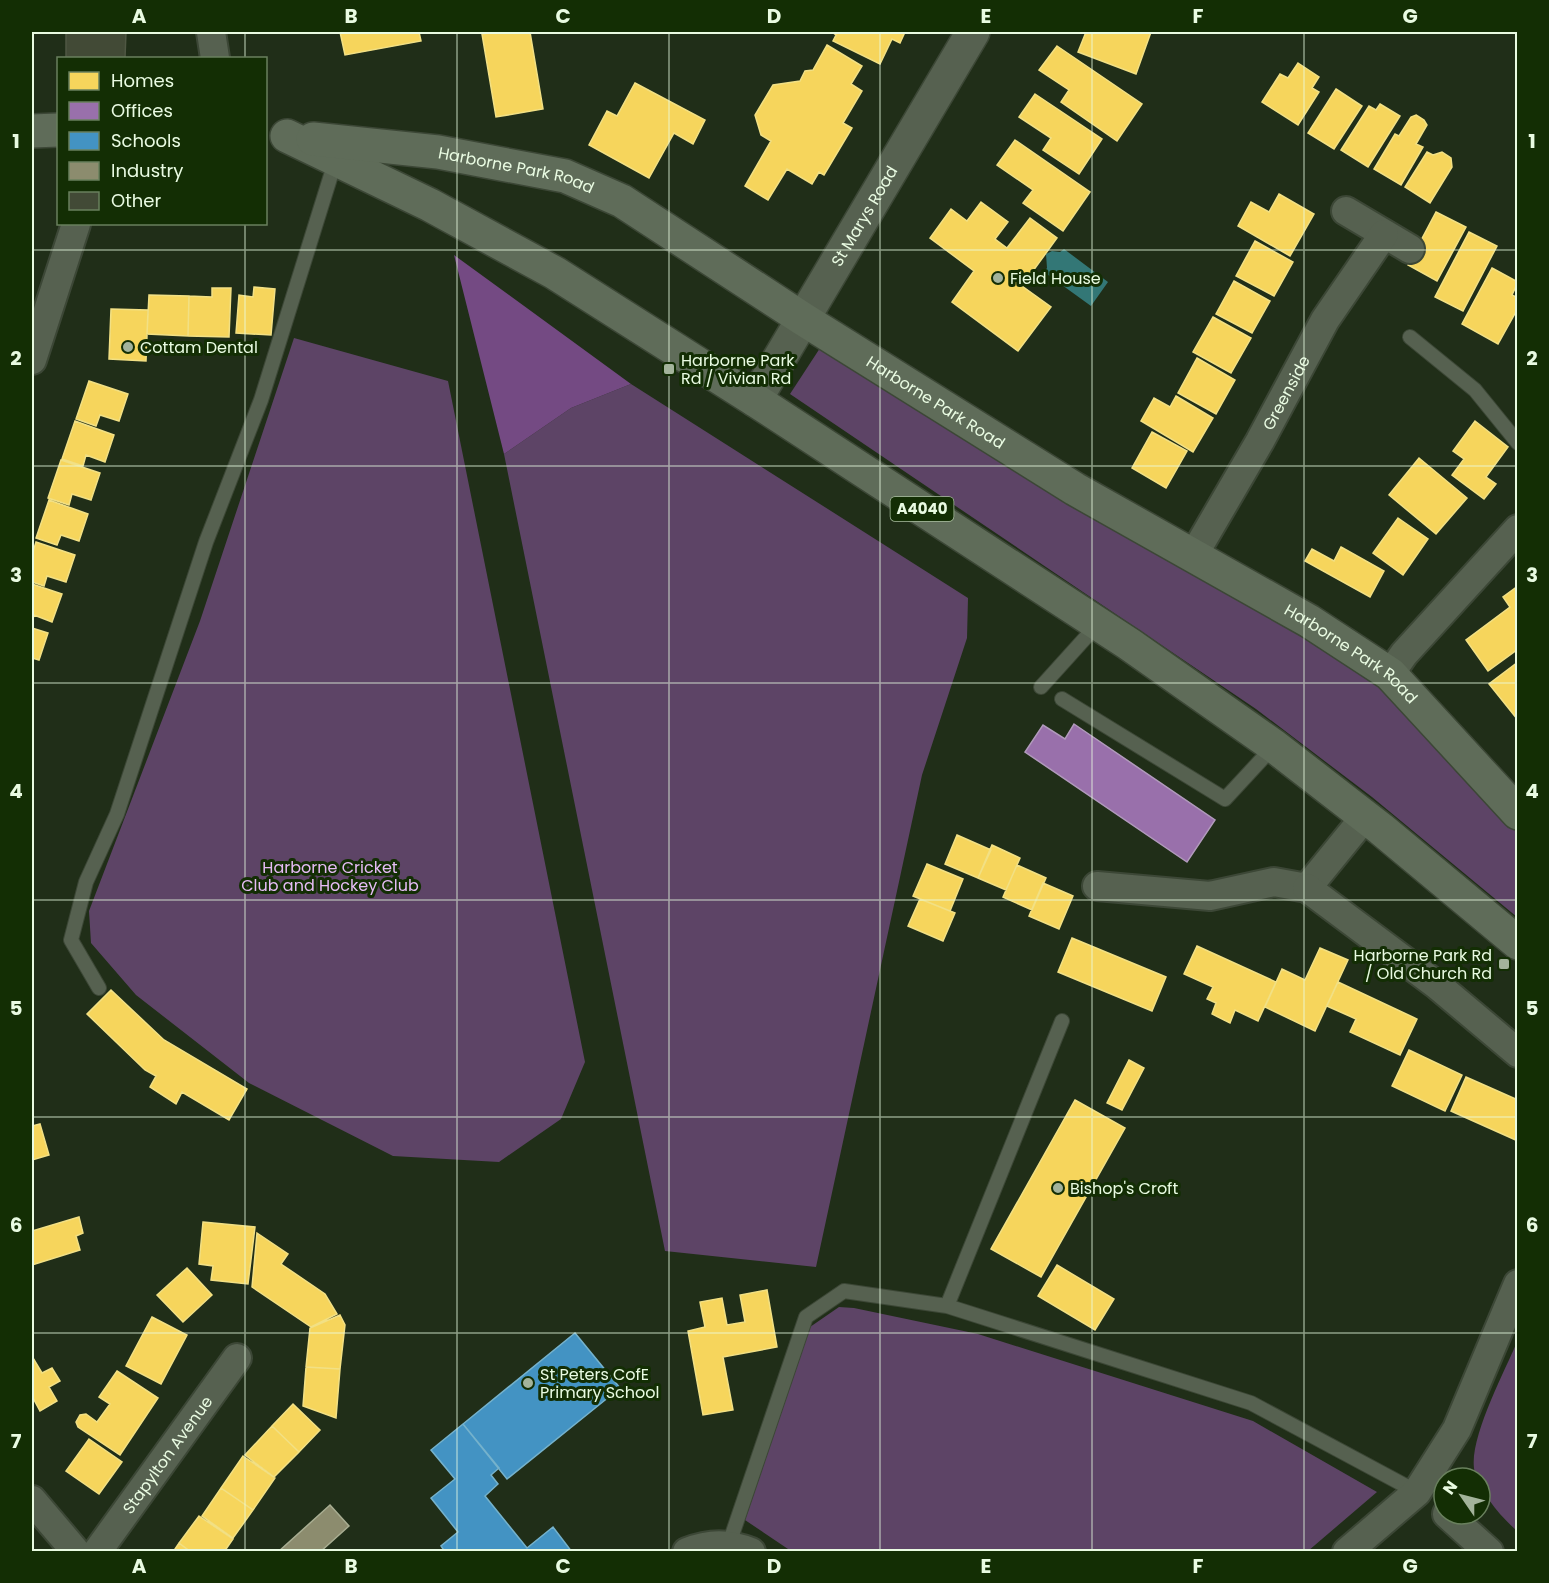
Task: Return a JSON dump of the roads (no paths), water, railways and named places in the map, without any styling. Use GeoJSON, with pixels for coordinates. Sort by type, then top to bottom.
{"type":"FeatureCollection","features":[{"type":"Feature","properties":{"kind":"main road"},"geometry":{"type":"LineString","coordinates":[[32,131],[57,130]]}},
{"type":"Feature","properties":{"kind":"main road","name":"Harborne Park Road"},"geometry":{"type":"LineString","coordinates":[[276,134],[438,152],[565,176],[622,201],[803,319],[1074,489],[1309,621],[1390,674],[1518,813]]}},
{"type":"Feature","properties":{"kind":"main road","name":"Harborne Park Road"},"geometry":{"type":"LineString","coordinates":[[276,134],[336,159],[430,205],[555,273],[755,400],[1129,644],[1274,746],[1381,829],[1518,943]]}},
{"type":"Feature","properties":{"kind":"street"},"geometry":{"type":"LineString","coordinates":[[211,32],[215,57]]}},
{"type":"Feature","properties":{"kind":"street","name":"St Marys Road"},"geometry":{"type":"LineString","coordinates":[[755,400],[973,32]]}},
{"type":"Feature","properties":{"kind":"street"},"geometry":{"type":"LineString","coordinates":[[1346,211],[1410,249]]}},
{"type":"Feature","properties":{"kind":"street"},"geometry":{"type":"LineString","coordinates":[[32,360],[76,225]]}},
{"type":"Feature","properties":{"kind":"street","name":"Greenside"},"geometry":{"type":"LineString","coordinates":[[1193,556],[1260,441],[1324,320],[1384,234]]}},
{"type":"Feature","properties":{"kind":"street"},"geometry":{"type":"LineString","coordinates":[[1390,674],[1404,654],[1518,530]]}},
{"type":"Feature","properties":{"kind":"street"},"geometry":{"type":"LineString","coordinates":[[1307,888],[1364,818]]}},
{"type":"Feature","properties":{"kind":"street"},"geometry":{"type":"LineString","coordinates":[[1097,886],[1210,896],[1274,882],[1307,888],[1437,985],[1518,1053]]}},
{"type":"Feature","properties":{"kind":"street"},"geometry":{"type":"LineString","coordinates":[[1347,1551],[1417,1492],[1458,1429],[1518,1284]]}},
{"type":"Feature","properties":{"kind":"street","name":"Stapylton Avenue"},"geometry":{"type":"LineString","coordinates":[[97,1551],[237,1358]]}},
{"type":"Feature","properties":{"kind":"street"},"geometry":{"type":"LineString","coordinates":[[1417,1492],[1432,1503]]}},
{"type":"Feature","properties":{"kind":"street"},"geometry":{"type":"LineString","coordinates":[[32,1500],[75,1551]]}},
{"type":"Feature","properties":{"kind":"street"},"geometry":{"type":"LineString","coordinates":[[1461,1526],[1489,1551]]}},
{"type":"Feature","properties":{"kind":"street"},"geometry":{"type":"LineString","coordinates":[[687,1551],[702,1546],[740,1548]]}},
{"type":"Feature","properties":{"kind":"lane"},"geometry":{"type":"LineString","coordinates":[[99,988],[71,940],[86,882],[117,814],[206,542],[261,400],[336,159]]}},
{"type":"Feature","properties":{"kind":"lane"},"geometry":{"type":"LineString","coordinates":[[1410,337],[1475,390],[1518,443]]}},
{"type":"Feature","properties":{"kind":"lane"},"geometry":{"type":"LineString","coordinates":[[1041,687],[1097,625]]}},
{"type":"Feature","properties":{"kind":"lane"},"geometry":{"type":"LineString","coordinates":[[1062,699],[1225,799],[1274,746]]}},
{"type":"Feature","properties":{"kind":"lane"},"geometry":{"type":"LineString","coordinates":[[948,1306],[1062,1021]]}},
{"type":"Feature","properties":{"kind":"lane"},"geometry":{"type":"LineString","coordinates":[[740,1548],[806,1317],[844,1291],[948,1306],[1251,1403],[1417,1492]]}},
{"type":"Feature","properties":{"kind":"water"},"geometry":{"type":"Polygon","coordinates":[[[1064,249],[1108,282],[1091,306],[1044,272],[1047,268],[1046,254],[1052,251],[1060,252],[1064,249]]]}},
{"type":"Feature","properties":{"kind":"place","name":"Field House"},"geometry":{"type":"Point","coordinates":[998,278]}},
{"type":"Feature","properties":{"kind":"place","name":"Cottam Dental"},"geometry":{"type":"Point","coordinates":[128,347]}},
{"type":"Feature","properties":{"kind":"place","name":"Harborne Park Rd / Vivian Rd"},"geometry":{"type":"Point","coordinates":[669,369]}},
{"type":"Feature","properties":{"kind":"place","name":"Harborne Park Rd / Old Church Rd"},"geometry":{"type":"Point","coordinates":[1504,964]}},
{"type":"Feature","properties":{"kind":"place","name":"Bishop's Croft"},"geometry":{"type":"Point","coordinates":[1058,1188]}},
{"type":"Feature","properties":{"kind":"place","name":"St Peters CofE Primary School"},"geometry":{"type":"Point","coordinates":[528,1383]}},
{"type":"Feature","properties":{"kind":"park label","name":"Harborne Cricket Club and Hockey Club"},"geometry":{"type":"Point","coordinates":[330,876]}}]}
